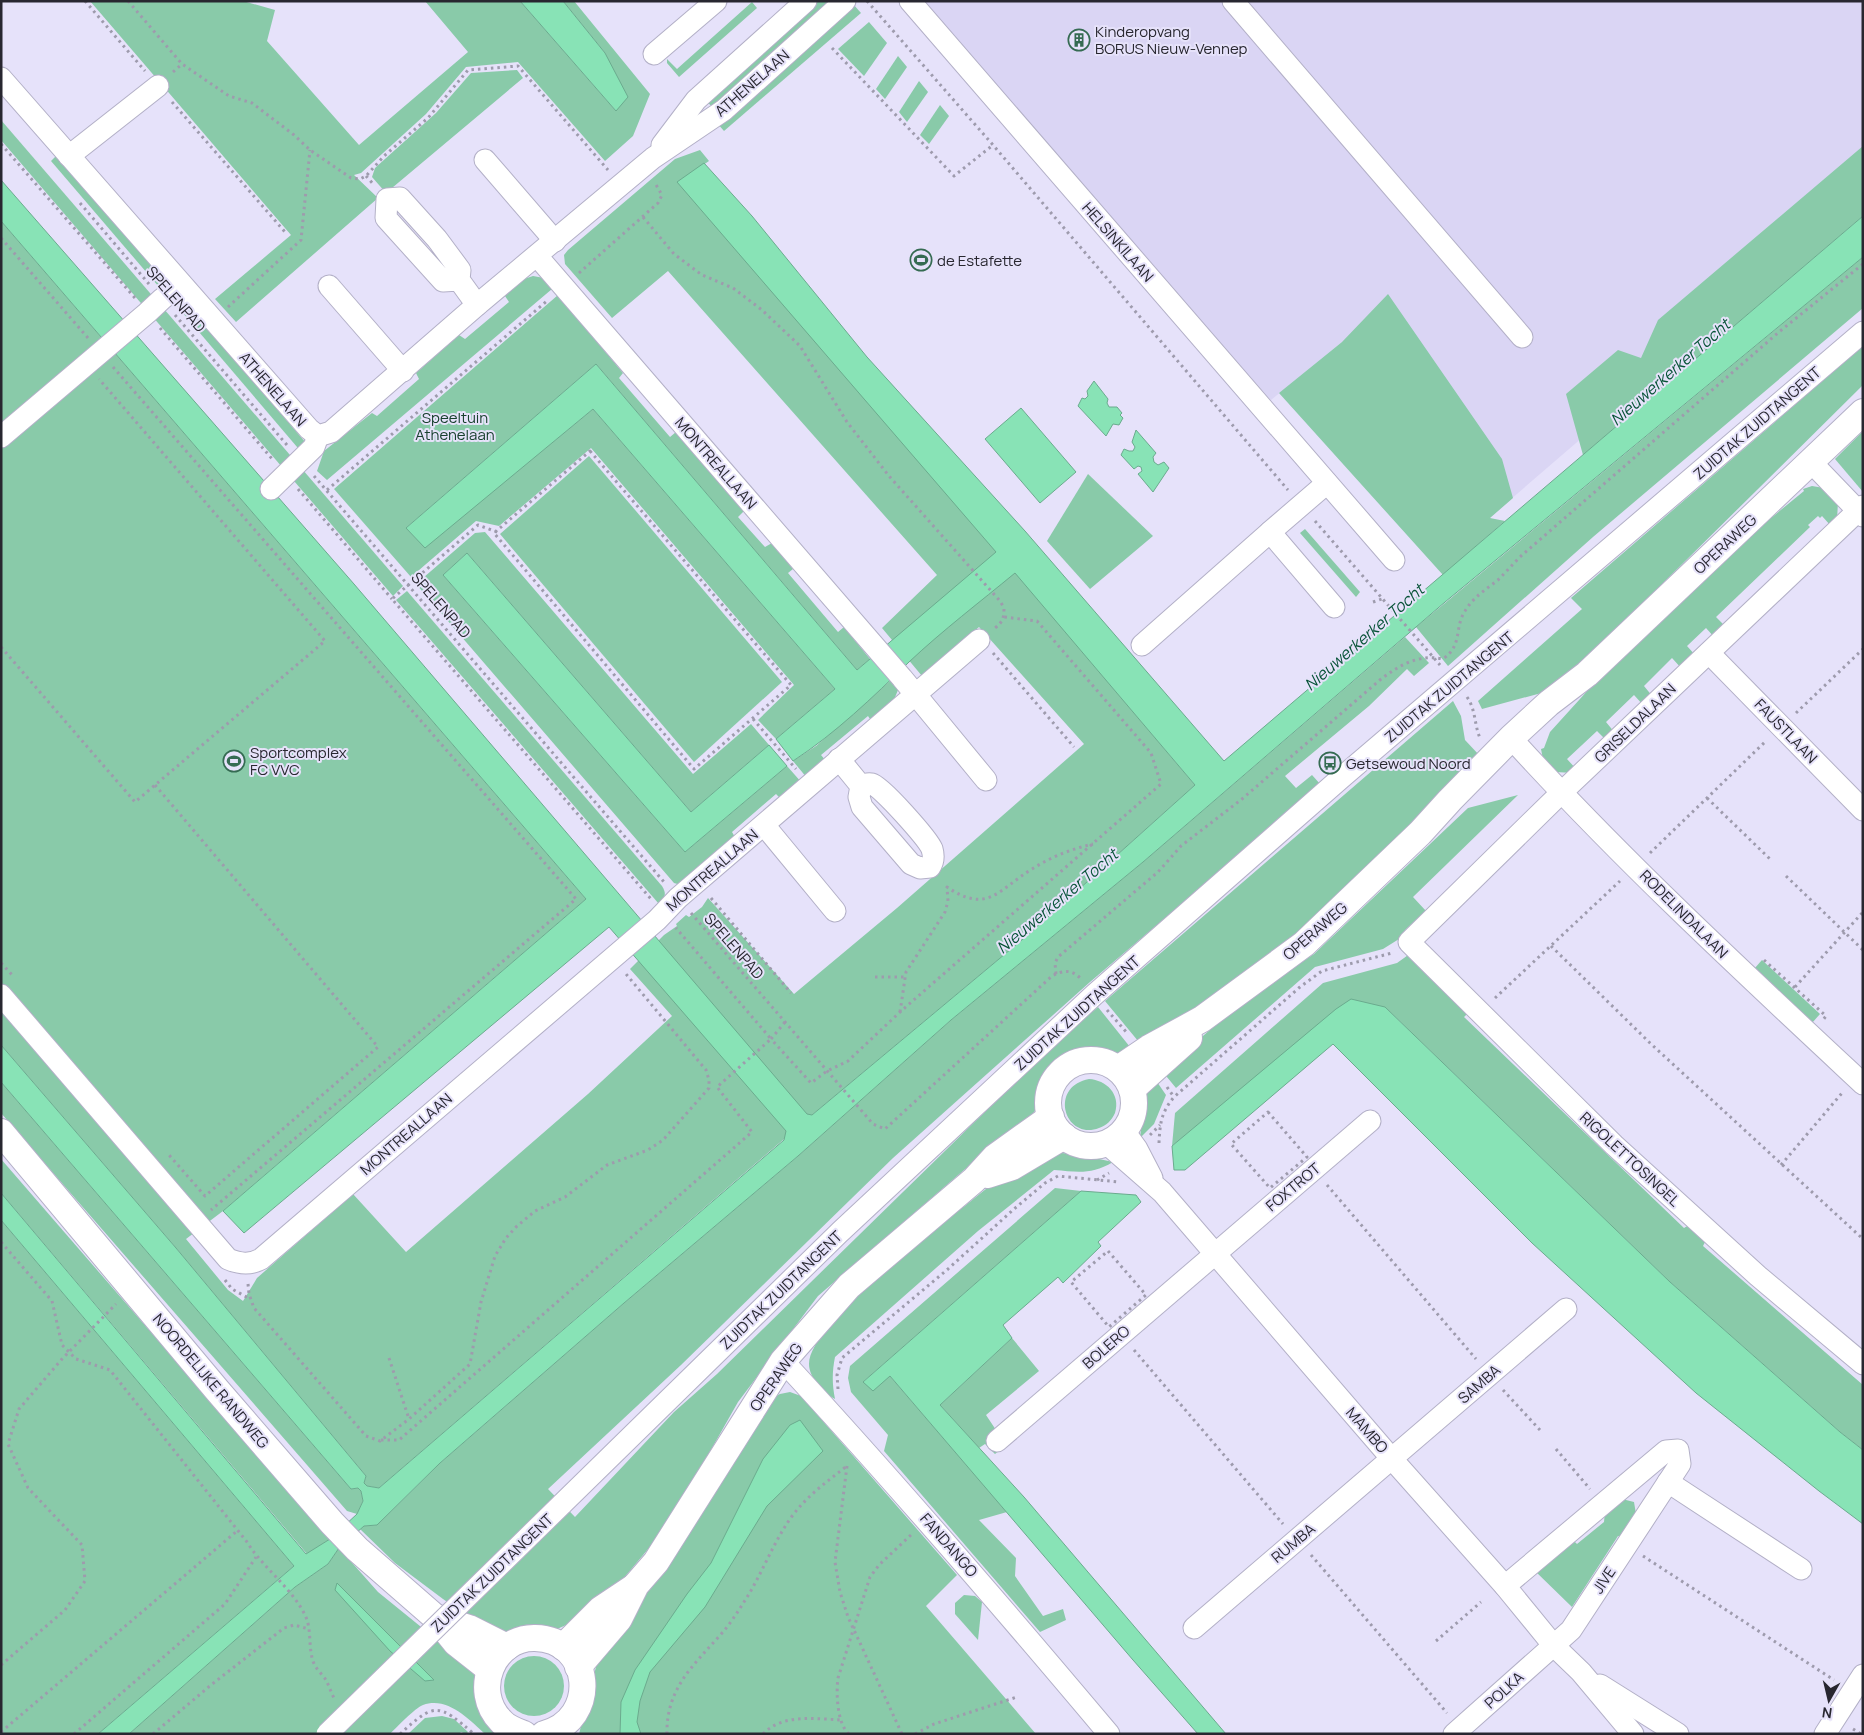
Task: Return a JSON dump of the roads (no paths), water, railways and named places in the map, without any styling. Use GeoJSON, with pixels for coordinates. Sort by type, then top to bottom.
{"type":"FeatureCollection","features":[{"type":"Feature","properties":{"kind":"main road","name":"OPERAWEG"},"geometry":{"type":"LineString","coordinates":[[1125,1079],[1186,1042],[1202,1019],[1304,944],[1509,747],[1549,703],[1586,674],[1863,412]]}},
{"type":"Feature","properties":{"kind":"main road"},"geometry":{"type":"LineString","coordinates":[[1093,1060],[1106,1062],[1125,1079],[1135,1100],[1134,1111],[1130,1122],[1115,1137],[1092,1146],[1084,1146],[1057,1127],[1048,1104],[1050,1090],[1056,1078],[1066,1068],[1079,1062],[1093,1060]]}},
{"type":"Feature","properties":{"kind":"main road","name":"OPERAWEG"},"geometry":{"type":"LineString","coordinates":[[570,1657],[619,1619],[636,1585],[656,1562],[783,1361],[849,1286],[974,1180],[996,1157],[1057,1127]]}},
{"type":"Feature","properties":{"kind":"main road","name":"NOORDELIJKE RANDWEG"},"geometry":{"type":"LineString","coordinates":[[1,1132],[332,1523],[357,1549],[434,1617],[456,1643],[489,1669]]}},
{"type":"Feature","properties":{"kind":"main road","name":"NOORDELIJKE RANDWEG"},"geometry":{"type":"LineString","coordinates":[[434,1617],[469,1628],[507,1647]]}},
{"type":"Feature","properties":{"kind":"main road"},"geometry":{"type":"LineString","coordinates":[[524,1734],[512,1730],[492,1710],[487,1697],[486,1684],[489,1669],[496,1657],[507,1647],[520,1640],[535,1638],[550,1640],[570,1657],[582,1674],[583,1691],[579,1708],[570,1728],[544,1734]]}},
{"type":"Feature","properties":{"kind":"street"},"geometry":{"type":"LineString","coordinates":[[654,54],[716,1]]}},
{"type":"Feature","properties":{"kind":"street","name":"ATHENELAAN"},"geometry":{"type":"LineString","coordinates":[[653,158],[696,100],[806,1]]}},
{"type":"Feature","properties":{"kind":"street","name":"ATHENELAAN"},"geometry":{"type":"LineString","coordinates":[[1,78],[308,429],[318,436],[331,432],[653,158],[724,110],[845,1]]}},
{"type":"Feature","properties":{"kind":"street","name":"HELSINKILAAN"},"geometry":{"type":"LineString","coordinates":[[910,1],[1394,560]]}},
{"type":"Feature","properties":{"kind":"street"},"geometry":{"type":"LineString","coordinates":[[1233,1],[1522,337]]}},
{"type":"Feature","properties":{"kind":"street"},"geometry":{"type":"LineString","coordinates":[[68,156],[158,86]]}},
{"type":"Feature","properties":{"kind":"street"},"geometry":{"type":"LineString","coordinates":[[485,160],[555,241]]}},
{"type":"Feature","properties":{"kind":"street","name":"MONTREALLAAN"},"geometry":{"type":"LineString","coordinates":[[537,256],[908,686]]}},
{"type":"Feature","properties":{"kind":"street"},"geometry":{"type":"LineString","coordinates":[[458,280],[478,305]]}},
{"type":"Feature","properties":{"kind":"street"},"geometry":{"type":"LineString","coordinates":[[1,437],[181,284]]}},
{"type":"Feature","properties":{"kind":"street"},"geometry":{"type":"LineString","coordinates":[[330,286],[403,371]]}},
{"type":"Feature","properties":{"kind":"street","name":"ZUIDTAK ZUIDTANGENT"},"geometry":{"type":"LineString","coordinates":[[327,1734],[840,1232],[1094,995],[1341,778],[1863,332]]}},
{"type":"Feature","properties":{"kind":"street"},"geometry":{"type":"LineString","coordinates":[[278,482],[314,447],[318,436]]}},
{"type":"Feature","properties":{"kind":"street"},"geometry":{"type":"LineString","coordinates":[[1811,462],[1861,511]]}},
{"type":"Feature","properties":{"kind":"street"},"geometry":{"type":"LineString","coordinates":[[1142,644],[1327,483]]}},
{"type":"Feature","properties":{"kind":"street","name":"GRISELDALAAN"},"geometry":{"type":"LineString","coordinates":[[1409,942],[1561,793],[1861,511]]}},
{"type":"Feature","properties":{"kind":"street"},"geometry":{"type":"LineString","coordinates":[[1270,532],[1334,607]]}},
{"type":"Feature","properties":{"kind":"street","name":"MONTREALLAAN"},"geometry":{"type":"LineString","coordinates":[[1,995],[228,1259],[237,1262],[254,1262],[261,1259],[810,785],[839,759],[908,686],[983,644]]}},
{"type":"Feature","properties":{"kind":"street","name":"FAUSTLAAN"},"geometry":{"type":"LineString","coordinates":[[1709,652],[1863,810]]}},
{"type":"Feature","properties":{"kind":"street"},"geometry":{"type":"LineString","coordinates":[[908,686],[986,780]]}},
{"type":"Feature","properties":{"kind":"street","name":"RODELINDALAAN"},"geometry":{"type":"LineString","coordinates":[[1509,747],[1561,793],[1735,965],[1859,1081]]}},
{"type":"Feature","properties":{"kind":"street"},"geometry":{"type":"LineString","coordinates":[[839,759],[861,786]]}},
{"type":"Feature","properties":{"kind":"street"},"geometry":{"type":"LineString","coordinates":[[764,825],[835,911]]}},
{"type":"Feature","properties":{"kind":"street","name":"RIGOLETTOSINGEL"},"geometry":{"type":"LineString","coordinates":[[1409,942],[1621,1152],[1758,1276],[1863,1364]]}},
{"type":"Feature","properties":{"kind":"street","name":"FOXTROT"},"geometry":{"type":"LineString","coordinates":[[1216,1254],[1310,1163],[1370,1121]]}},
{"type":"Feature","properties":{"kind":"street","name":"MAMBO"},"geometry":{"type":"LineString","coordinates":[[1115,1137],[1392,1459],[1505,1586],[1554,1646],[1581,1672],[1633,1734]]}},
{"type":"Feature","properties":{"kind":"street","name":"BOLERO"},"geometry":{"type":"LineString","coordinates":[[997,1441],[1216,1254]]}},
{"type":"Feature","properties":{"kind":"street","name":"SAMBA"},"geometry":{"type":"LineString","coordinates":[[1392,1459],[1566,1309]]}},
{"type":"Feature","properties":{"kind":"street","name":"FANDANGO"},"geometry":{"type":"LineString","coordinates":[[783,1361],[865,1449],[1109,1734]]}},
{"type":"Feature","properties":{"kind":"street","name":"JIVE"},"geometry":{"type":"LineString","coordinates":[[1505,1586],[1666,1451],[1678,1450],[1680,1464],[1571,1630],[1554,1646]]}},
{"type":"Feature","properties":{"kind":"street","name":"RUMBA"},"geometry":{"type":"LineString","coordinates":[[1194,1628],[1392,1459]]}},
{"type":"Feature","properties":{"kind":"street"},"geometry":{"type":"LineString","coordinates":[[1668,1482],[1801,1568]]}},
{"type":"Feature","properties":{"kind":"street"},"geometry":{"type":"LineString","coordinates":[[1624,1488],[1649,1511]]}},
{"type":"Feature","properties":{"kind":"street","name":"POLKA"},"geometry":{"type":"LineString","coordinates":[[1454,1734],[1554,1646]]}},
{"type":"Feature","properties":{"kind":"street","name":"MAMBO"},"geometry":{"type":"LineString","coordinates":[[1581,1672],[1678,1734]]}},
{"type":"Feature","properties":{"kind":"street"},"geometry":{"type":"LineString","coordinates":[[1825,1734],[1857,1683]]}},
{"type":"Feature","properties":{"kind":"place","name":"Kinderopvang BORUS Nieuw-Vennep"},"geometry":{"type":"Point","coordinates":[1079,40]}},
{"type":"Feature","properties":{"kind":"place","name":"de Estafette"},"geometry":{"type":"Point","coordinates":[921,260]}},
{"type":"Feature","properties":{"kind":"place","name":"Sportcomplex FC VVC"},"geometry":{"type":"Point","coordinates":[234,761]}},
{"type":"Feature","properties":{"kind":"place","name":"Getsewoud Noord"},"geometry":{"type":"Point","coordinates":[1330,763]}},
{"type":"Feature","properties":{"kind":"water label","name":"Nieuwerkerker Tocht"},"geometry":{"type":"Point","coordinates":[1670,372]}},
{"type":"Feature","properties":{"kind":"water label","name":"Nieuwerkerker Tocht"},"geometry":{"type":"Point","coordinates":[1364,637]}},
{"type":"Feature","properties":{"kind":"water label","name":"Nieuwerkerker Tocht"},"geometry":{"type":"Point","coordinates":[1057,901]}},
{"type":"Feature","properties":{"kind":"park label","name":"Speeltuin Athenelaan"},"geometry":{"type":"Point","coordinates":[455,426]}}]}
